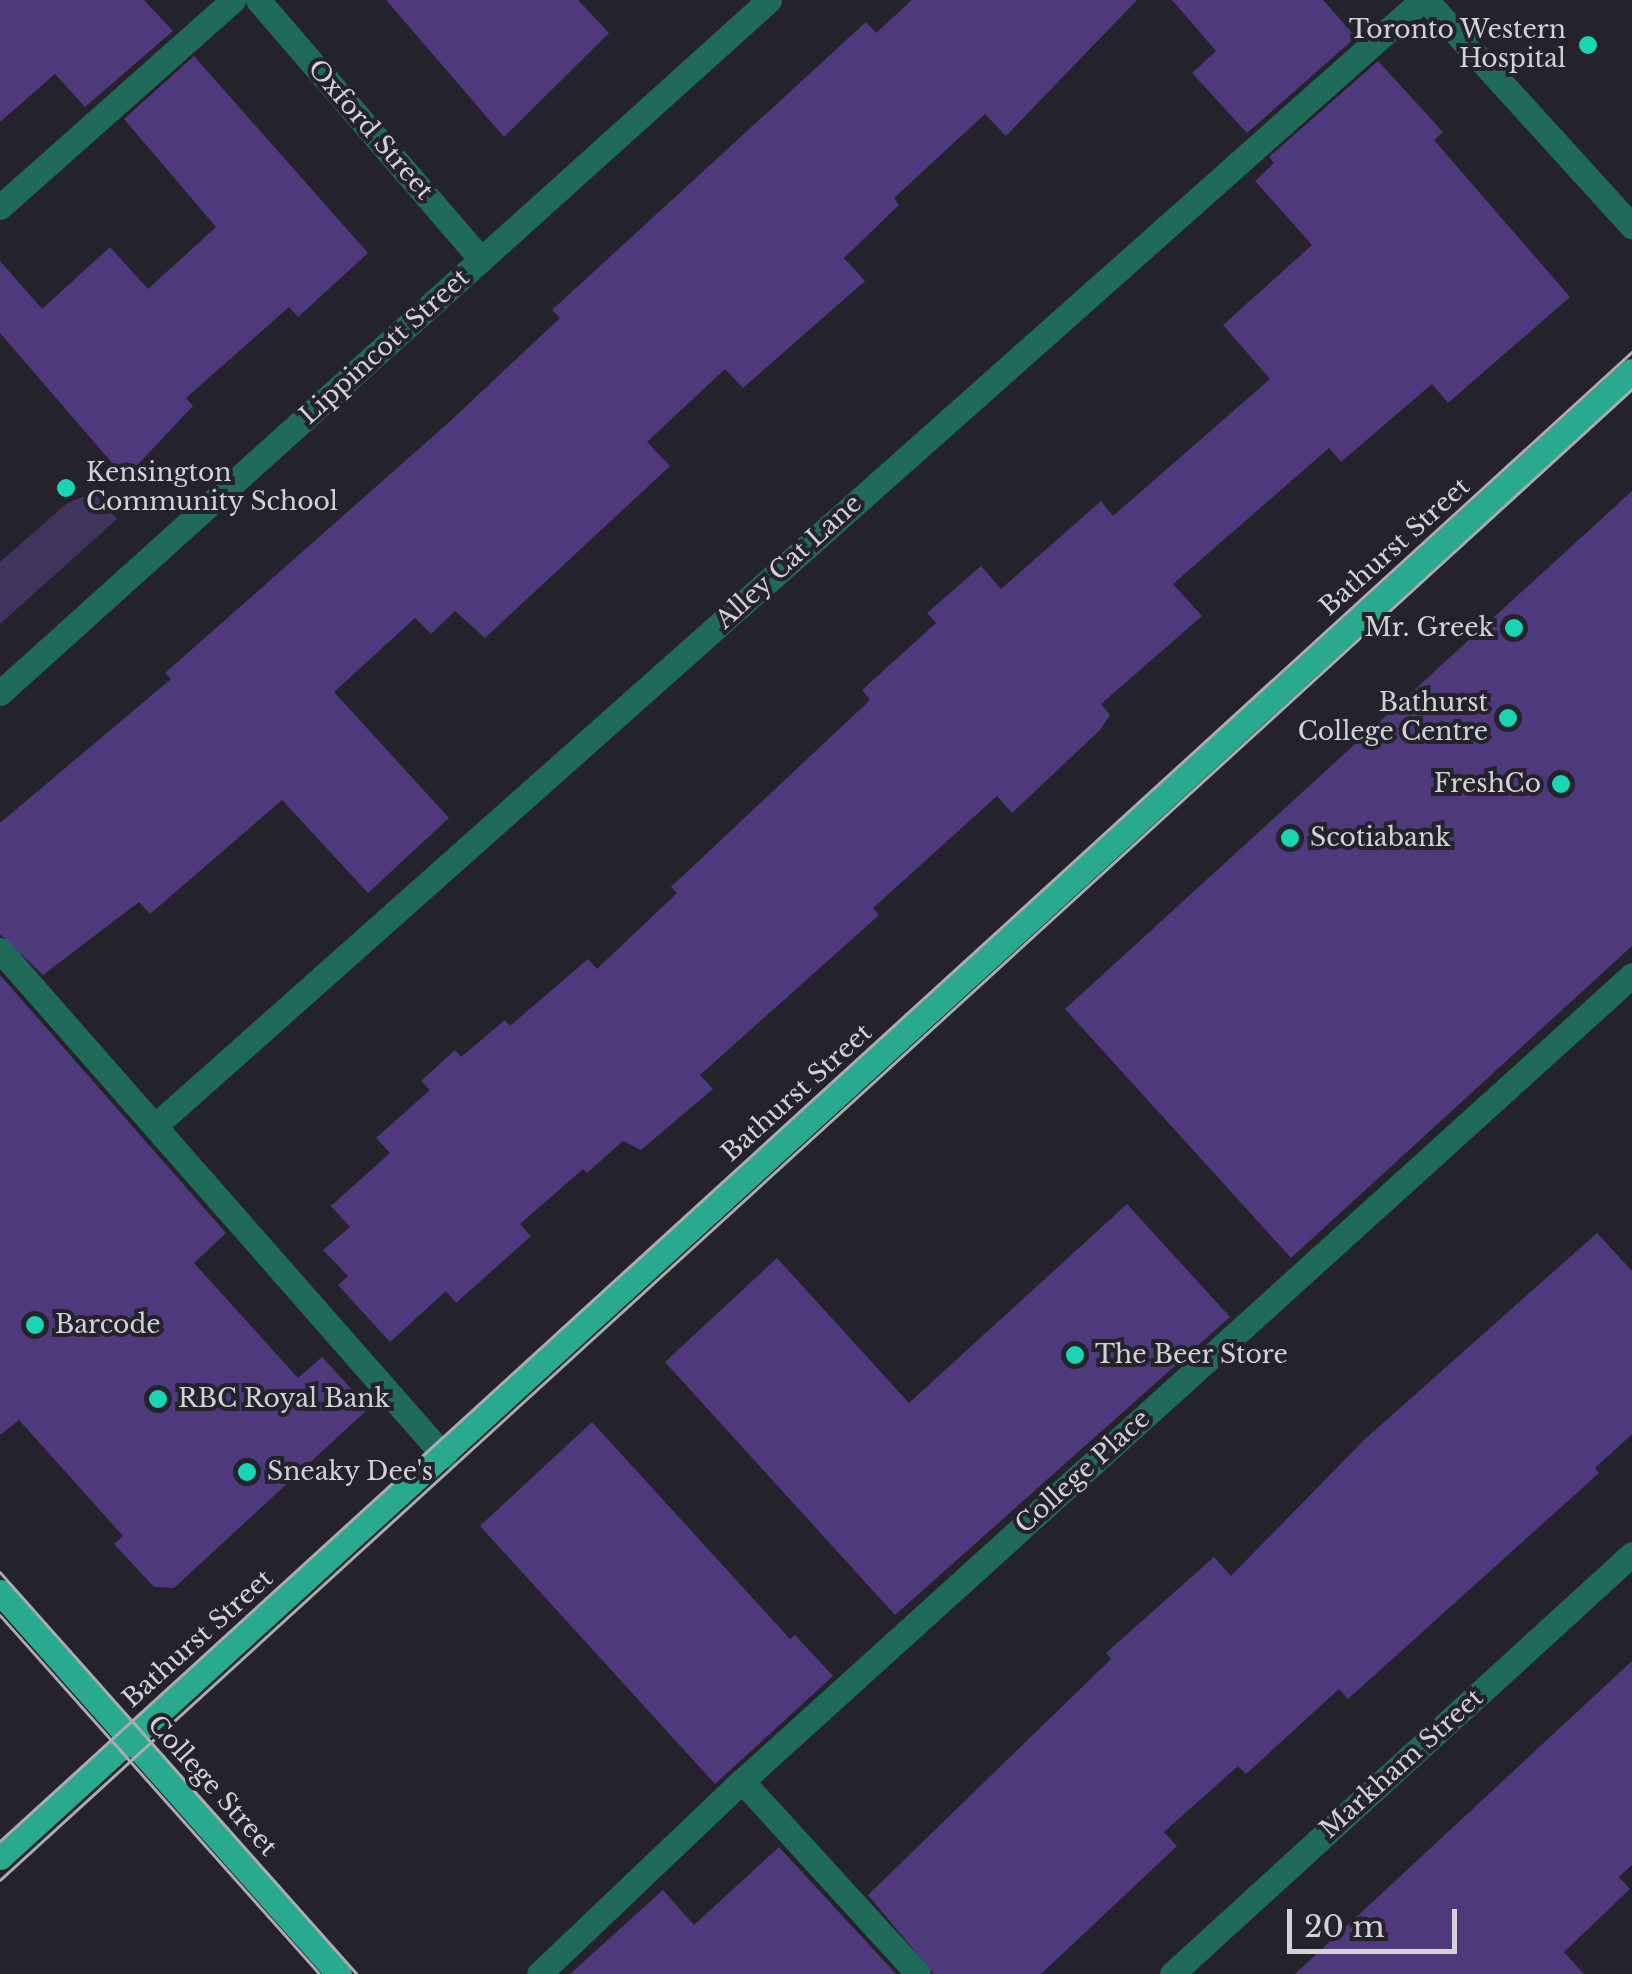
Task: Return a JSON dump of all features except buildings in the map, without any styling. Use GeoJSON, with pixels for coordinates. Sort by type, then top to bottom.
{"type":"FeatureCollection","features":[{"type":"Feature","properties":{"kind":"main road","name":"Bathurst Street"},"geometry":{"type":"LineString","coordinates":[[0,1857],[1632,371]]}},
{"type":"Feature","properties":{"kind":"main road","name":"College Street"},"geometry":{"type":"LineString","coordinates":[[0,1592],[339,1974]]}},
{"type":"Feature","properties":{"kind":"street"},"geometry":{"type":"LineString","coordinates":[[0,206],[233,0]]}},
{"type":"Feature","properties":{"kind":"street","name":"Oxford Street"},"geometry":{"type":"LineString","coordinates":[[258,0],[482,260]]}},
{"type":"Feature","properties":{"kind":"street","name":"Lippincott Street"},"geometry":{"type":"LineString","coordinates":[[0,693],[769,0]]}},
{"type":"Feature","properties":{"kind":"street"},"geometry":{"type":"LineString","coordinates":[[1424,0],[1632,226]]}},
{"type":"Feature","properties":{"kind":"street","name":"Alley Cat Lane"},"geometry":{"type":"LineString","coordinates":[[157,1124],[1424,0]]}},
{"type":"Feature","properties":{"kind":"street"},"geometry":{"type":"LineString","coordinates":[[0,950],[157,1124],[444,1456]]}},
{"type":"Feature","properties":{"kind":"street","name":"College Place"},"geometry":{"type":"LineString","coordinates":[[539,1974],[742,1781],[1632,975]]}},
{"type":"Feature","properties":{"kind":"street","name":"Markham Street"},"geometry":{"type":"LineString","coordinates":[[1172,1974],[1632,1554]]}},
{"type":"Feature","properties":{"kind":"street"},"geometry":{"type":"LineString","coordinates":[[742,1781],[918,1974]]}},
{"type":"Feature","properties":{"kind":"shaded area"},"geometry":{"type":"Polygon","coordinates":[[[93,492],[117,519],[0,624],[0,562],[66,504],[93,492]]]}},
{"type":"Feature","properties":{"kind":"tram line"},"geometry":{"type":"LineString","coordinates":[[0,1841],[1632,352]]}},
{"type":"Feature","properties":{"kind":"tram line"},"geometry":{"type":"LineString","coordinates":[[0,1880],[1632,389]]}},
{"type":"Feature","properties":{"kind":"tram line"},"geometry":{"type":"LineString","coordinates":[[0,1572],[357,1974]]}},
{"type":"Feature","properties":{"kind":"tram line"},"geometry":{"type":"LineString","coordinates":[[0,1615],[320,1974]]}},
{"type":"Feature","properties":{"kind":"place","name":"Toronto Western Hospital"},"geometry":{"type":"Point","coordinates":[1588,45]}},
{"type":"Feature","properties":{"kind":"place","name":"Kensington Community School"},"geometry":{"type":"Point","coordinates":[66,488]}},
{"type":"Feature","properties":{"kind":"place","name":"Mr. Greek"},"geometry":{"type":"Point","coordinates":[1514,628]}},
{"type":"Feature","properties":{"kind":"place","name":"Bathurst College Centre"},"geometry":{"type":"Point","coordinates":[1508,718]}},
{"type":"Feature","properties":{"kind":"place","name":"FreshCo"},"geometry":{"type":"Point","coordinates":[1561,784]}},
{"type":"Feature","properties":{"kind":"place","name":"Scotiabank"},"geometry":{"type":"Point","coordinates":[1290,838]}},
{"type":"Feature","properties":{"kind":"place","name":"Barcode"},"geometry":{"type":"Point","coordinates":[35,1325]}},
{"type":"Feature","properties":{"kind":"place","name":"The Beer Store"},"geometry":{"type":"Point","coordinates":[1075,1355]}},
{"type":"Feature","properties":{"kind":"place","name":"RBC Royal Bank"},"geometry":{"type":"Point","coordinates":[158,1399]}},
{"type":"Feature","properties":{"kind":"place","name":"Sneaky Dee's"},"geometry":{"type":"Point","coordinates":[247,1472]}}]}
